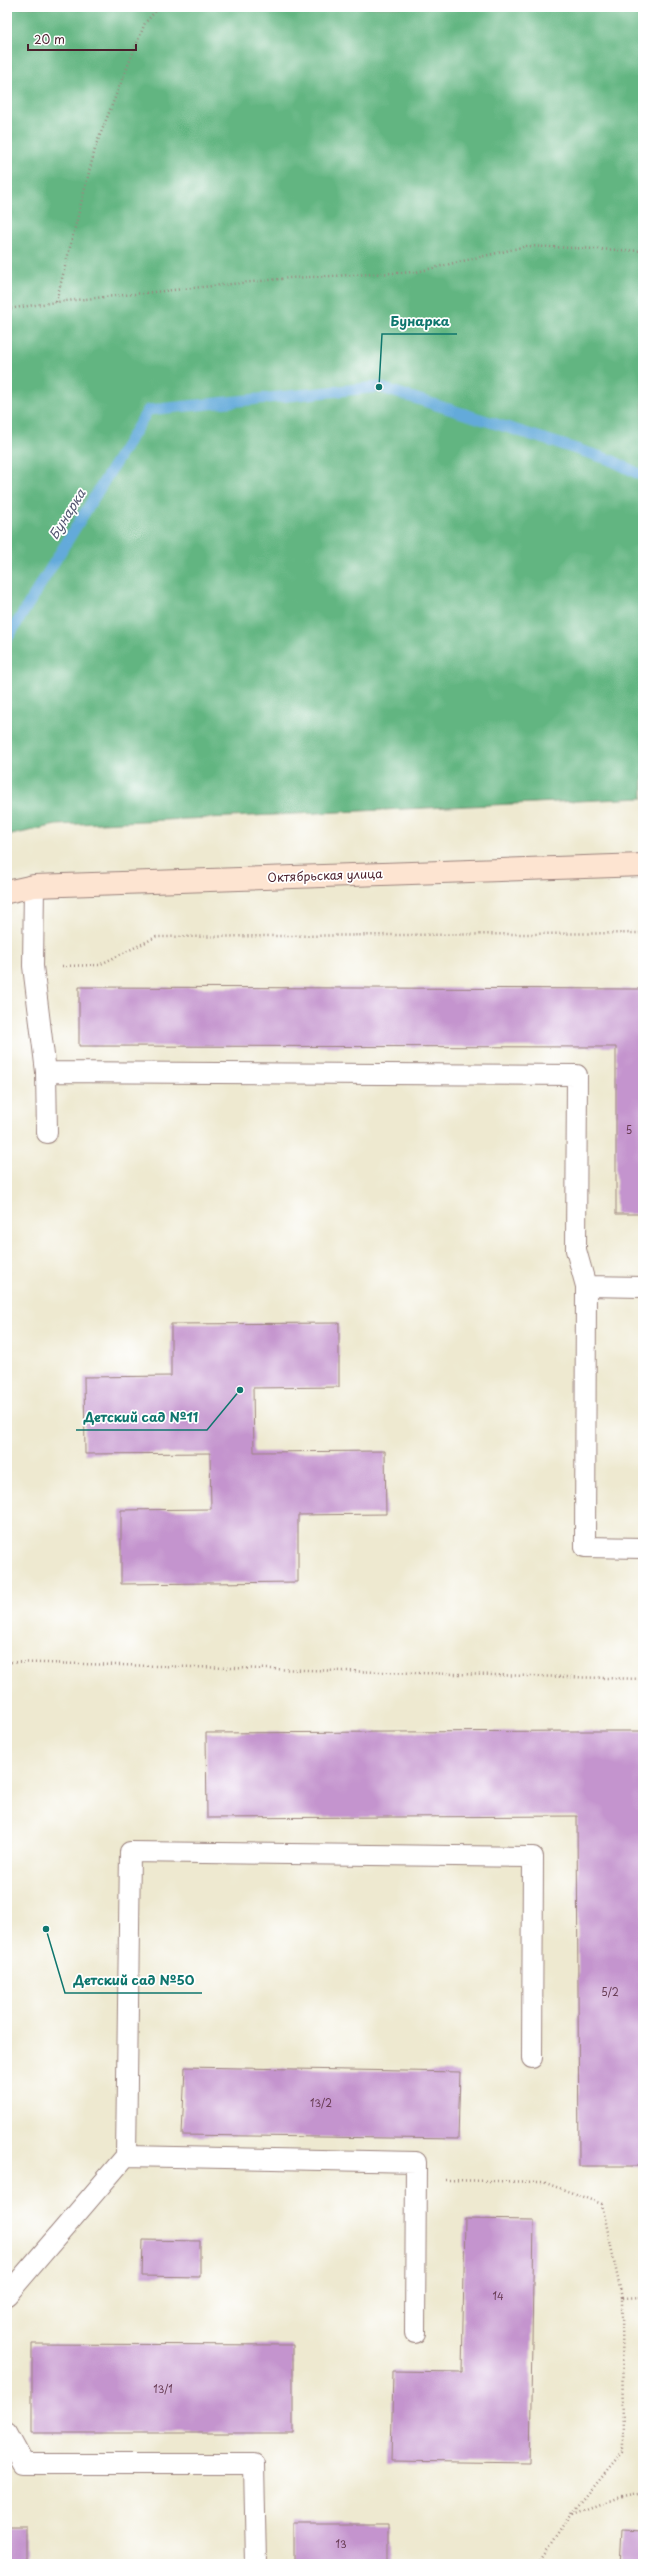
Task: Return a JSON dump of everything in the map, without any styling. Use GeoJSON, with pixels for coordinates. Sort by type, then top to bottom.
{"type":"FeatureCollection","features":[{"type":"Feature","properties":{"kind":"street","name":"Октябрьская улица"},"geometry":{"type":"LineString","coordinates":[[7,892],[34,886],[643,865]]}},
{"type":"Feature","properties":{"kind":"lane"},"geometry":{"type":"LineString","coordinates":[[34,886],[32,966],[46,1072],[47,1133]]}},
{"type":"Feature","properties":{"kind":"lane"},"geometry":{"type":"LineString","coordinates":[[46,1072],[577,1075],[576,1250],[586,1286],[585,1547],[643,1548]]}},
{"type":"Feature","properties":{"kind":"lane"},"geometry":{"type":"LineString","coordinates":[[586,1286],[643,1287]]}},
{"type":"Feature","properties":{"kind":"lane"},"geometry":{"type":"LineString","coordinates":[[7,2295],[126,2156],[130,1852],[533,1857],[532,2058]]}},
{"type":"Feature","properties":{"kind":"lane"},"geometry":{"type":"LineString","coordinates":[[126,2156],[416,2162],[415,2334]]}},
{"type":"Feature","properties":{"kind":"lane"},"geometry":{"type":"LineString","coordinates":[[7,2433],[24,2464],[254,2464],[256,2564]]}},
{"type":"Feature","properties":{"kind":"path"},"geometry":{"type":"LineString","coordinates":[[56,302],[96,146],[145,24],[159,7]]}},
{"type":"Feature","properties":{"kind":"path"},"geometry":{"type":"LineString","coordinates":[[7,309],[56,302],[290,278],[416,272],[527,246],[643,251]]}},
{"type":"Feature","properties":{"kind":"path"},"geometry":{"type":"LineString","coordinates":[[32,966],[99,965],[156,937],[643,933]]}},
{"type":"Feature","properties":{"kind":"path"},"geometry":{"type":"LineString","coordinates":[[7,1662],[643,1679]]}},
{"type":"Feature","properties":{"kind":"path"},"geometry":{"type":"LineString","coordinates":[[416,2179],[543,2182],[602,2204],[622,2298],[623,2452],[571,2514],[538,2564]]}},
{"type":"Feature","properties":{"kind":"path"},"geometry":{"type":"LineString","coordinates":[[622,2298],[643,2297]]}},
{"type":"Feature","properties":{"kind":"path"},"geometry":{"type":"LineString","coordinates":[[571,2514],[617,2498],[643,2493]]}},
{"type":"Feature","properties":{"kind":"green space"},"geometry":{"type":"Polygon","coordinates":[[[7,7],[643,7],[643,798],[56,825],[7,836],[7,7]]]}},
{"type":"Feature","properties":{"kind":"building"},"geometry":{"type":"Polygon","coordinates":[[[79,987],[643,989],[643,1214],[616,1214],[616,1047],[79,1046],[79,987]]]}},
{"type":"Feature","properties":{"kind":"building"},"geometry":{"type":"Polygon","coordinates":[[[339,1323],[339,1387],[253,1388],[254,1452],[385,1451],[386,1514],[298,1515],[298,1582],[121,1584],[121,1510],[211,1509],[210,1453],[85,1454],[84,1377],[171,1376],[171,1324],[339,1323]]]}},
{"type":"Feature","properties":{"kind":"building"},"geometry":{"type":"Polygon","coordinates":[[[643,1731],[643,2166],[579,2166],[577,1816],[207,1818],[206,1733],[643,1731]]]}},
{"type":"Feature","properties":{"kind":"building"},"geometry":{"type":"Polygon","coordinates":[[[185,2067],[460,2072],[458,2139],[182,2135],[185,2067]]]}},
{"type":"Feature","properties":{"kind":"building"},"geometry":{"type":"Polygon","coordinates":[[[465,2219],[534,2220],[530,2463],[391,2461],[393,2371],[462,2372],[465,2219]]]}},
{"type":"Feature","properties":{"kind":"building"},"geometry":{"type":"Polygon","coordinates":[[[143,2240],[200,2241],[200,2277],[142,2276],[143,2240]]]}},
{"type":"Feature","properties":{"kind":"building"},"geometry":{"type":"Polygon","coordinates":[[[32,2344],[293,2345],[293,2433],[32,2433],[32,2344]]]}},
{"type":"Feature","properties":{"kind":"building"},"geometry":{"type":"Polygon","coordinates":[[[293,2524],[388,2524],[388,2564],[293,2564],[293,2524]]]}},
{"type":"Feature","properties":{"kind":"building"},"geometry":{"type":"Polygon","coordinates":[[[7,2527],[26,2527],[26,2564],[7,2564],[7,2527]]]}},
{"type":"Feature","properties":{"kind":"building"},"geometry":{"type":"Polygon","coordinates":[[[622,2529],[643,2530],[643,2564],[620,2564],[622,2529]]]}},
{"type":"Feature","properties":{"kind":"waterway","name":"Бунарка"},"geometry":{"type":"LineString","coordinates":[[7,639],[148,410],[379,387],[611,460],[643,476]]}},
{"type":"Feature","properties":{"kind":"place","name":"Бунарка"},"geometry":{"type":"Point","coordinates":[379,387]}},
{"type":"Feature","properties":{"kind":"place","name":"Детский сад №11"},"geometry":{"type":"Point","coordinates":[240,1390]}},
{"type":"Feature","properties":{"kind":"place","name":"Детский сад №50"},"geometry":{"type":"Point","coordinates":[46,1929]}}]}
